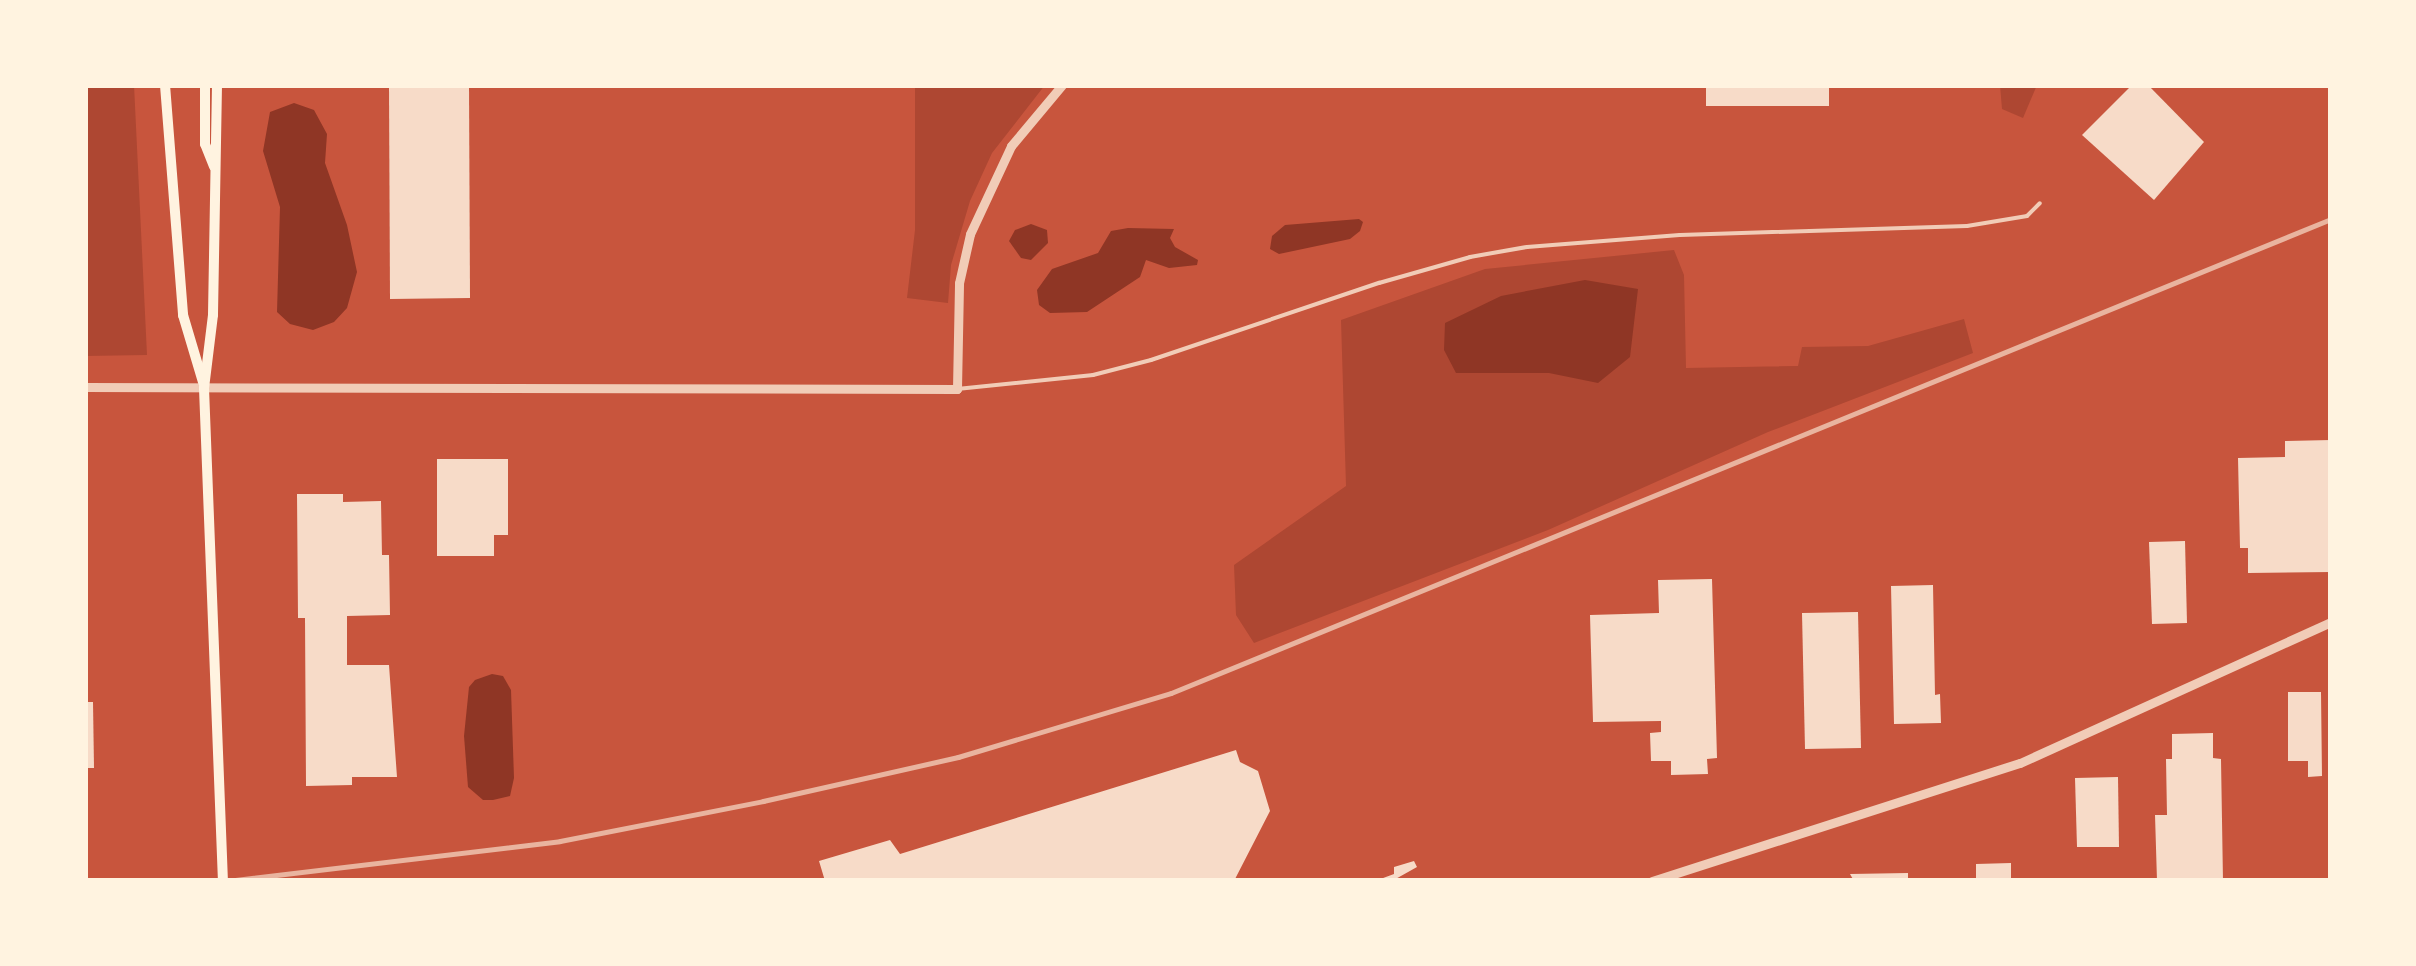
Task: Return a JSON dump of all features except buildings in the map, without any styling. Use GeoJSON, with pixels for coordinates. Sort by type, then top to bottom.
{"type":"FeatureCollection","features":[{"type":"Feature","properties":{"kind":"main road"},"geometry":{"type":"LineString","coordinates":[[165,85],[182,315],[204,388]]}},
{"type":"Feature","properties":{"kind":"main road"},"geometry":{"type":"LineString","coordinates":[[205,85],[204,144],[216,172]]}},
{"type":"Feature","properties":{"kind":"main road"},"geometry":{"type":"LineString","coordinates":[[216,85],[214,315],[204,388],[224,881]]}},
{"type":"Feature","properties":{"kind":"street"},"geometry":{"type":"LineString","coordinates":[[85,387],[958,390],[959,282],[970,234],[1011,146],[1062,85]]}},
{"type":"Feature","properties":{"kind":"street"},"geometry":{"type":"LineString","coordinates":[[1652,881],[2020,763],[2331,622]]}},
{"type":"Feature","properties":{"kind":"lane"},"geometry":{"type":"LineString","coordinates":[[958,390],[1093,375],[1151,360],[1379,283],[1508,250],[1593,239],[1990,224],[2027,216],[2040,203]]}},
{"type":"Feature","properties":{"kind":"shaded area"},"geometry":{"type":"Polygon","coordinates":[[[85,85],[134,85],[147,355],[85,356],[85,85]]]}},
{"type":"Feature","properties":{"kind":"shaded area"},"geometry":{"type":"Polygon","coordinates":[[[915,85],[1045,85],[992,153],[970,201],[951,265],[948,303],[907,298],[915,230],[915,85]]]}},
{"type":"Feature","properties":{"kind":"shaded area"},"geometry":{"type":"Polygon","coordinates":[[[2000,85],[2037,85],[2023,118],[2002,109],[2000,85]]]}},
{"type":"Feature","properties":{"kind":"shaded area"},"geometry":{"type":"Polygon","coordinates":[[[294,103],[314,110],[327,134],[325,163],[347,225],[357,272],[347,308],[334,322],[313,330],[290,324],[277,312],[280,207],[263,151],[270,112],[294,103]]]}},
{"type":"Feature","properties":{"kind":"shaded area"},"geometry":{"type":"Polygon","coordinates":[[[1359,219],[1363,222],[1360,231],[1350,239],[1279,254],[1270,249],[1272,236],[1285,225],[1359,219]]]}},
{"type":"Feature","properties":{"kind":"shaded area"},"geometry":{"type":"Polygon","coordinates":[[[1031,224],[1047,230],[1048,243],[1031,260],[1021,258],[1009,241],[1015,230],[1031,224]]]}},
{"type":"Feature","properties":{"kind":"shaded area"},"geometry":{"type":"Polygon","coordinates":[[[1174,229],[1170,238],[1175,247],[1198,260],[1197,265],[1169,268],[1146,260],[1140,277],[1087,312],[1050,313],[1039,305],[1037,290],[1052,269],[1098,253],[1111,231],[1174,229]]]}},
{"type":"Feature","properties":{"kind":"shaded area"},"geometry":{"type":"Polygon","coordinates":[[[1674,250],[1684,275],[1686,368],[1798,366],[1802,347],[1868,346],[1964,319],[1973,353],[1768,432],[1548,530],[1254,643],[1236,615],[1234,565],[1346,486],[1341,320],[1485,269],[1674,250]]]}},
{"type":"Feature","properties":{"kind":"shaded area"},"geometry":{"type":"Polygon","coordinates":[[[1585,280],[1638,289],[1630,357],[1598,383],[1549,373],[1456,373],[1444,350],[1445,323],[1501,296],[1585,280]]]}},
{"type":"Feature","properties":{"kind":"shaded area"},"geometry":{"type":"Polygon","coordinates":[[[492,674],[503,676],[511,690],[514,778],[510,796],[483,800],[468,787],[464,736],[469,687],[475,680],[492,674]]]}},
{"type":"Feature","properties":{"kind":"railway"},"geometry":{"type":"LineString","coordinates":[[227,881],[560,841],[763,801],[958,757],[1171,693],[2331,219]]}}]}
